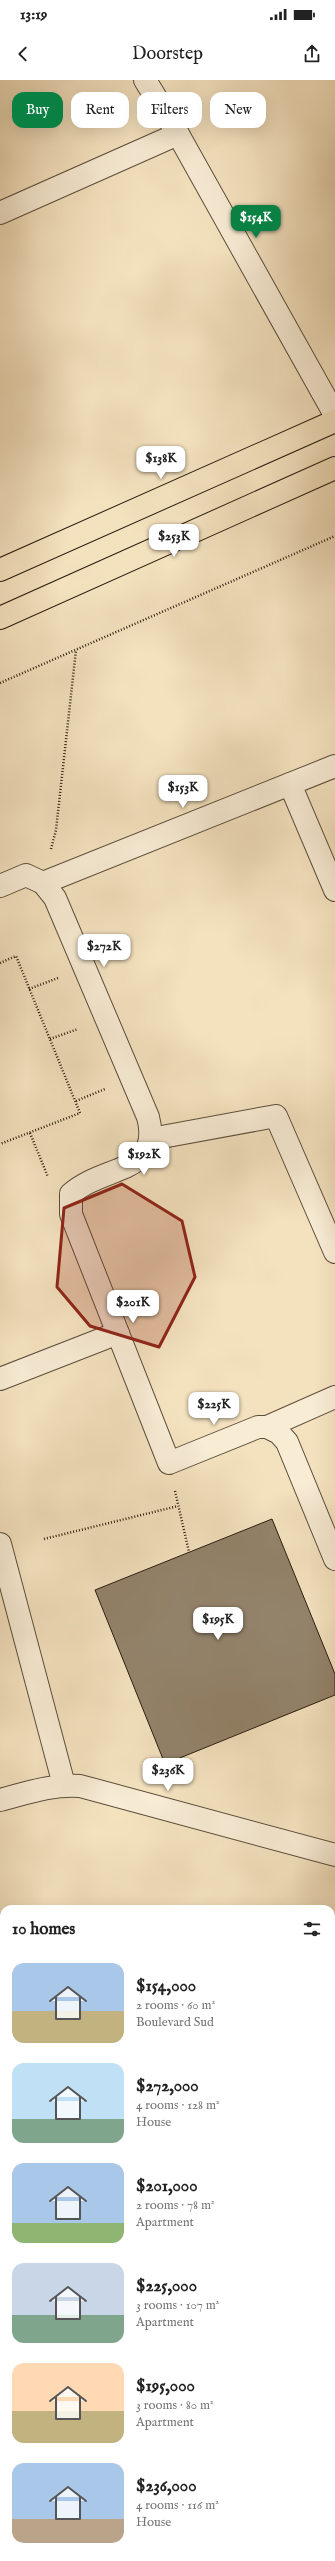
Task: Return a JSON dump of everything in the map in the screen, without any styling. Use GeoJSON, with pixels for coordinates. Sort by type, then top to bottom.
{"type":"FeatureCollection","features":[{"type":"Feature","properties":{"kind":"main road"},"geometry":{"type":"LineString","coordinates":[[0,570],[335,421]]}},
{"type":"Feature","properties":{"kind":"main road"},"geometry":{"type":"LineString","coordinates":[[0,618],[335,468]]}},
{"type":"Feature","properties":{"kind":"street"},"geometry":{"type":"LineString","coordinates":[[145,80],[178,134],[335,416]]}},
{"type":"Feature","properties":{"kind":"street"},"geometry":{"type":"LineString","coordinates":[[0,213],[178,134]]}},
{"type":"Feature","properties":{"kind":"street"},"geometry":{"type":"LineString","coordinates":[[43,883],[335,766]]}},
{"type":"Feature","properties":{"kind":"street"},"geometry":{"type":"LineString","coordinates":[[290,784],[335,890]]}},
{"type":"Feature","properties":{"kind":"street"},"geometry":{"type":"LineString","coordinates":[[0,886],[26,875],[43,883],[55,898],[148,1117],[151,1130],[151,1139],[146,1154],[133,1162],[88,1182],[71,1194],[71,1214],[169,1463],[258,1427],[267,1427],[335,1397]]}},
{"type":"Feature","properties":{"kind":"street"},"geometry":{"type":"LineString","coordinates":[[151,1139],[276,1116],[335,1252]]}},
{"type":"Feature","properties":{"kind":"street"},"geometry":{"type":"LineString","coordinates":[[0,1379],[118,1333]]}},
{"type":"Feature","properties":{"kind":"street"},"geometry":{"type":"LineString","coordinates":[[267,1427],[279,1433],[287,1442],[335,1559]]}},
{"type":"Feature","properties":{"kind":"street"},"geometry":{"type":"LineString","coordinates":[[0,1544],[64,1785]]}},
{"type":"Feature","properties":{"kind":"street"},"geometry":{"type":"LineString","coordinates":[[0,1800],[64,1785],[80,1786],[335,1855]]}},
{"type":"Feature","properties":{"kind":"path"},"geometry":{"type":"LineString","coordinates":[[0,683],[335,536]]}},
{"type":"Feature","properties":{"kind":"path"},"geometry":{"type":"LineString","coordinates":[[43,883],[56,830],[76,650]]}},
{"type":"Feature","properties":{"kind":"path"},"geometry":{"type":"LineString","coordinates":[[0,963],[16,956],[80,1113],[0,1144]]}},
{"type":"Feature","properties":{"kind":"path"},"geometry":{"type":"LineString","coordinates":[[29,989],[64,976]]}},
{"type":"Feature","properties":{"kind":"path"},"geometry":{"type":"LineString","coordinates":[[50,1039],[84,1027]]}},
{"type":"Feature","properties":{"kind":"path"},"geometry":{"type":"LineString","coordinates":[[76,1101],[111,1086]]}},
{"type":"Feature","properties":{"kind":"path"},"geometry":{"type":"LineString","coordinates":[[30,1132],[51,1183]]}},
{"type":"Feature","properties":{"kind":"path"},"geometry":{"type":"LineString","coordinates":[[169,1463],[189,1552]]}},
{"type":"Feature","properties":{"kind":"path"},"geometry":{"type":"LineString","coordinates":[[44,1539],[178,1506]]}},
{"type":"Feature","properties":{"kind":"highlighted area"},"geometry":{"type":"Polygon","coordinates":[[[122,1184],[182,1221],[195,1277],[159,1347],[90,1326],[57,1287],[64,1208],[122,1184]]]}},
{"type":"Feature","properties":{"kind":"building"},"geometry":{"type":"Polygon","coordinates":[[[272,1519],[335,1674],[335,1695],[165,1764],[95,1590],[272,1519]]]}}]}
